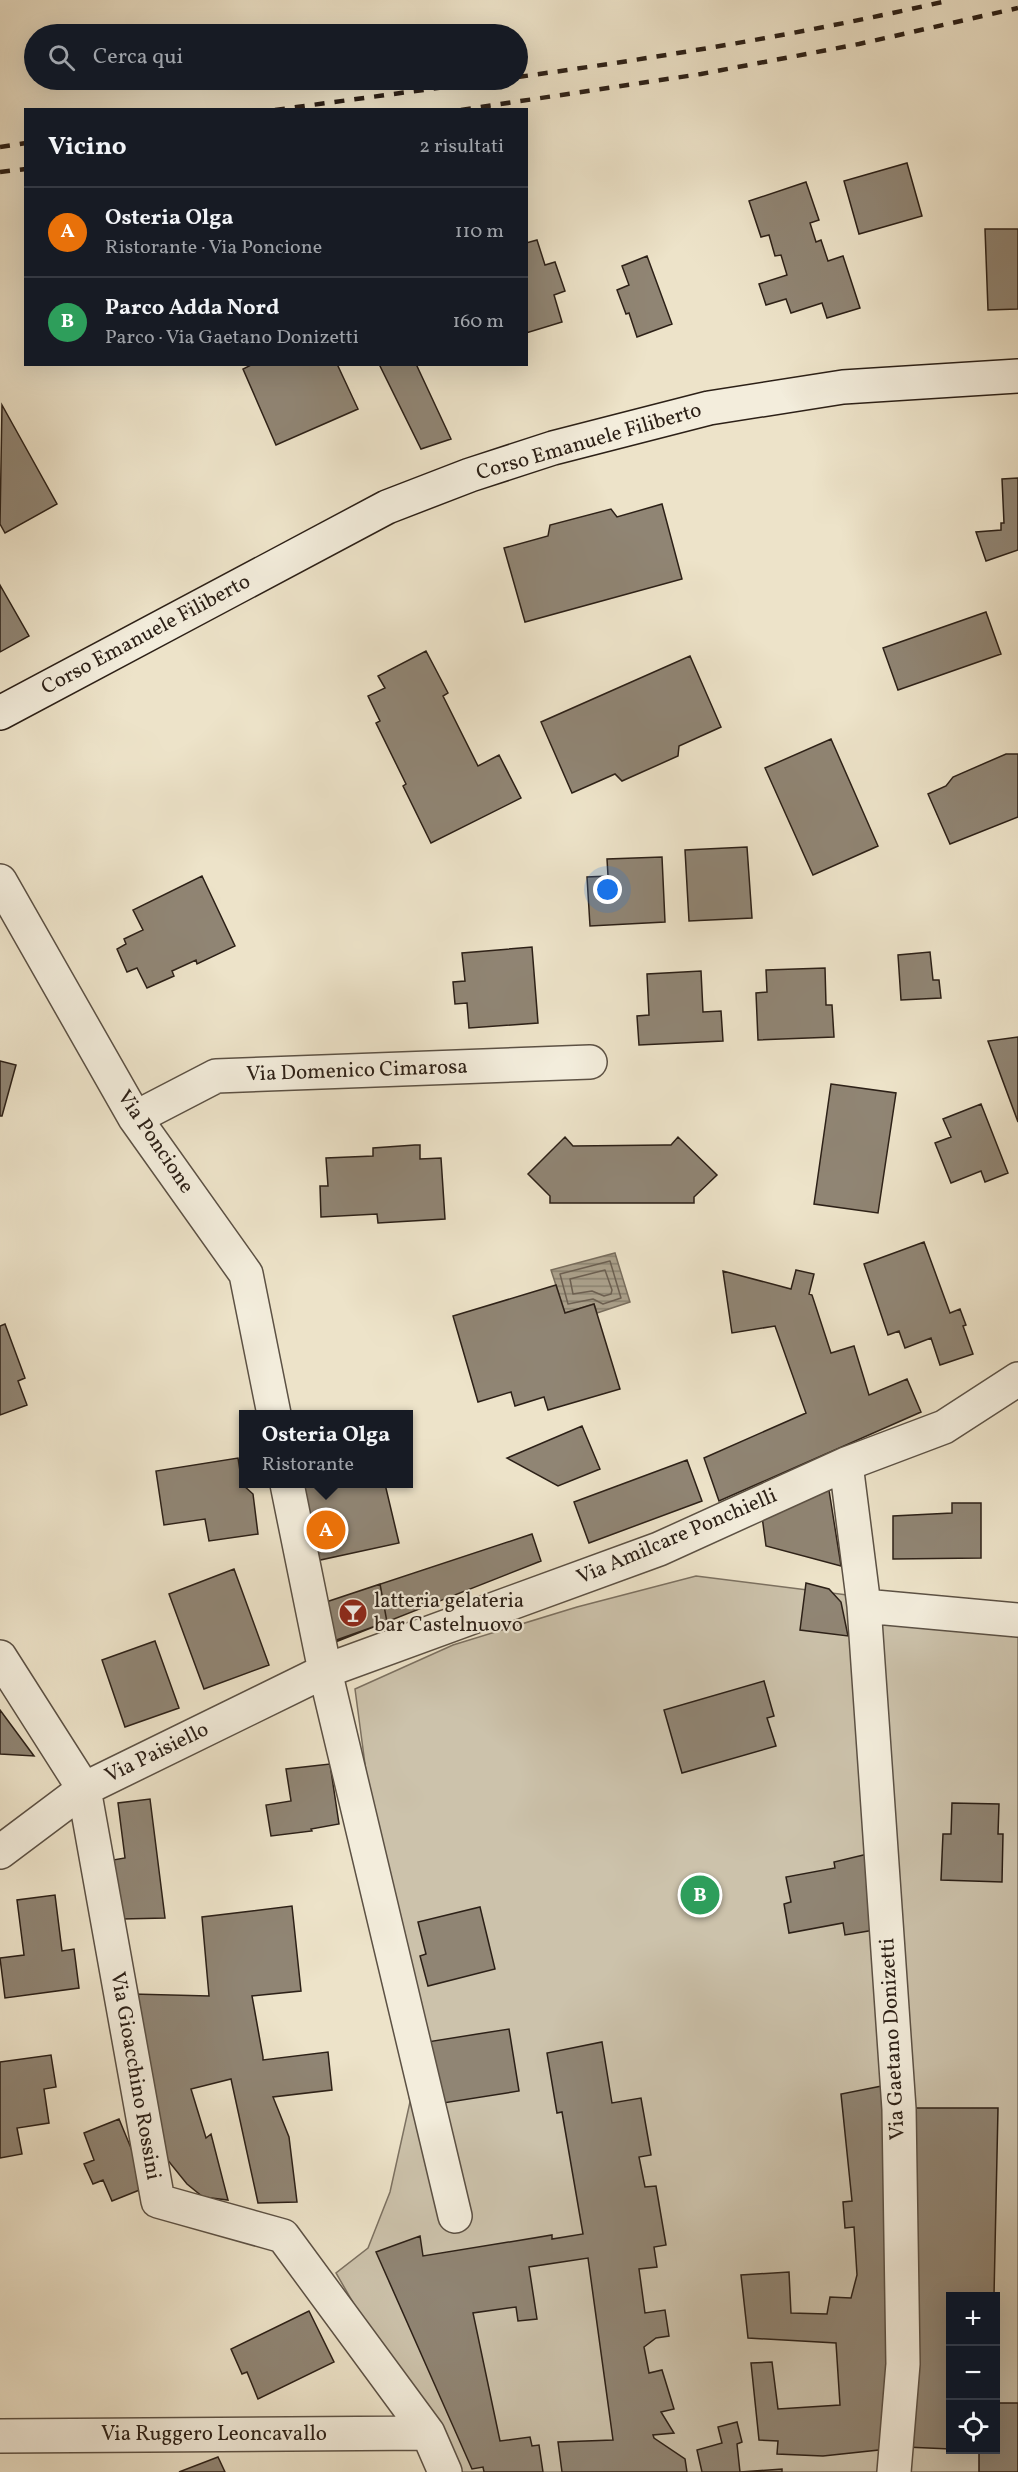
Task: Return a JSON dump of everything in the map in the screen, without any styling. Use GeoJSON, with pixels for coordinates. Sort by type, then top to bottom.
{"type":"FeatureCollection","features":[{"type":"Feature","properties":{"kind":"street","name":"Corso Emanuele Filiberto"},"geometry":{"type":"LineString","coordinates":[[0,713],[387,507],[470,475],[553,448],[709,408],[843,387],[1018,376]]}},
{"type":"Feature","properties":{"kind":"street","name":"Via Poncione"},"geometry":{"type":"LineString","coordinates":[[0,881],[135,1118],[246,1274],[273,1410]]}},
{"type":"Feature","properties":{"kind":"street","name":"Via Domenico Cimarosa"},"geometry":{"type":"LineString","coordinates":[[135,1118],[216,1076],[590,1062]]}},
{"type":"Feature","properties":{"kind":"street","name":"Via Amilcare Ponchielli"},"geometry":{"type":"LineString","coordinates":[[325,1671],[659,1549],[846,1464],[944,1427],[1018,1379]]}},
{"type":"Feature","properties":{"kind":"street","name":"Via Gaetano Donizetti"},"geometry":{"type":"LineString","coordinates":[[846,1464],[864,1606],[899,2109],[903,2364],[894,2472]]}},
{"type":"Feature","properties":{"kind":"street"},"geometry":{"type":"LineString","coordinates":[[288,1488],[325,1671],[455,2216]]}},
{"type":"Feature","properties":{"kind":"street"},"geometry":{"type":"LineString","coordinates":[[864,1606],[1018,1620]]}},
{"type":"Feature","properties":{"kind":"street"},"geometry":{"type":"LineString","coordinates":[[0,1657],[84,1789]]}},
{"type":"Feature","properties":{"kind":"street","name":"Via Paisiello"},"geometry":{"type":"LineString","coordinates":[[0,1851],[84,1789],[325,1671]]}},
{"type":"Feature","properties":{"kind":"street","name":"Via Gioacchino Rossini"},"geometry":{"type":"LineString","coordinates":[[84,1789],[158,2201],[283,2236],[428,2433],[445,2472]]}},
{"type":"Feature","properties":{"kind":"street","name":"Via Ruggero Leoncavallo"},"geometry":{"type":"LineString","coordinates":[[0,2436],[428,2433]]}},
{"type":"Feature","properties":{"kind":"shaded area"},"geometry":{"type":"Polygon","coordinates":[[[696,1576],[911,1603],[1018,1622],[1018,2472],[451,2472],[336,2273],[368,2248],[390,2192],[410,2102],[355,1689],[453,1645],[577,1607],[696,1576]]]}},
{"type":"Feature","properties":{"kind":"water"},"geometry":{"type":"Polygon","coordinates":[[[615,1253],[630,1302],[597,1313],[594,1304],[565,1313],[551,1270],[615,1253]]]}},
{"type":"Feature","properties":{"kind":"building"},"geometry":{"type":"Polygon","coordinates":[[[907,163],[922,216],[859,234],[844,181],[907,163]]]}},
{"type":"Feature","properties":{"kind":"building"},"geometry":{"type":"Polygon","coordinates":[[[806,182],[819,220],[810,223],[816,242],[821,240],[828,261],[843,256],[860,308],[827,318],[822,303],[791,313],[786,299],[766,305],[759,284],[787,275],[781,255],[775,256],[769,235],[761,237],[749,201],[806,182]]]}},
{"type":"Feature","properties":{"kind":"building"},"geometry":{"type":"Polygon","coordinates":[[[985,229],[1018,229],[1018,309],[988,310],[985,229]]]}},
{"type":"Feature","properties":{"kind":"building"},"geometry":{"type":"Polygon","coordinates":[[[537,240],[545,265],[555,262],[565,291],[554,295],[562,322],[528,332],[528,242],[537,240]]]}},
{"type":"Feature","properties":{"kind":"building"},"geometry":{"type":"Polygon","coordinates":[[[647,256],[672,324],[637,337],[629,313],[626,314],[617,290],[629,285],[622,266],[647,256]]]}},
{"type":"Feature","properties":{"kind":"building"},"geometry":{"type":"Polygon","coordinates":[[[249,366],[338,366],[358,409],[276,445],[243,369],[249,366]]]}},
{"type":"Feature","properties":{"kind":"building"},"geometry":{"type":"Polygon","coordinates":[[[380,366],[417,366],[451,439],[421,449],[380,366]]]}},
{"type":"Feature","properties":{"kind":"building"},"geometry":{"type":"Polygon","coordinates":[[[2,405],[57,504],[5,533],[0,524],[2,405]]]}},
{"type":"Feature","properties":{"kind":"building"},"geometry":{"type":"Polygon","coordinates":[[[1018,478],[1018,550],[986,561],[976,532],[1001,530],[1001,523],[1004,523],[1002,479],[1018,478]]]}},
{"type":"Feature","properties":{"kind":"building"},"geometry":{"type":"Polygon","coordinates":[[[662,504],[682,579],[525,622],[504,548],[548,536],[550,525],[611,509],[617,517],[662,504]]]}},
{"type":"Feature","properties":{"kind":"building"},"geometry":{"type":"Polygon","coordinates":[[[0,585],[29,636],[0,652],[0,585]]]}},
{"type":"Feature","properties":{"kind":"building"},"geometry":{"type":"Polygon","coordinates":[[[986,612],[1001,654],[898,690],[883,648],[986,612]]]}},
{"type":"Feature","properties":{"kind":"building"},"geometry":{"type":"Polygon","coordinates":[[[426,651],[448,693],[443,696],[478,766],[499,755],[521,798],[431,843],[403,786],[406,784],[376,723],[380,721],[368,696],[385,688],[378,676],[426,651]]]}},
{"type":"Feature","properties":{"kind":"building"},"geometry":{"type":"Polygon","coordinates":[[[690,656],[721,727],[679,746],[678,756],[622,781],[615,774],[572,793],[541,722],[690,656]]]}},
{"type":"Feature","properties":{"kind":"building"},"geometry":{"type":"Polygon","coordinates":[[[831,739],[878,846],[813,875],[765,768],[831,739]]]}},
{"type":"Feature","properties":{"kind":"building"},"geometry":{"type":"Polygon","coordinates":[[[1006,754],[1018,754],[1018,817],[950,844],[928,794],[946,786],[953,777],[1006,754]]]}},
{"type":"Feature","properties":{"kind":"building"},"geometry":{"type":"Polygon","coordinates":[[[747,847],[752,918],[689,921],[685,850],[747,847]]]}},
{"type":"Feature","properties":{"kind":"building"},"geometry":{"type":"Polygon","coordinates":[[[662,857],[665,922],[590,926],[587,877],[608,876],[607,859],[662,857]]]}},
{"type":"Feature","properties":{"kind":"building"},"geometry":{"type":"Polygon","coordinates":[[[202,876],[235,946],[197,964],[196,960],[172,971],[174,976],[147,988],[137,968],[127,972],[117,949],[126,944],[124,939],[143,930],[133,910],[202,876]]]}},
{"type":"Feature","properties":{"kind":"building"},"geometry":{"type":"Polygon","coordinates":[[[532,947],[538,1023],[469,1028],[467,1003],[455,1004],[453,982],[465,981],[462,953],[532,947]]]}},
{"type":"Feature","properties":{"kind":"building"},"geometry":{"type":"Polygon","coordinates":[[[930,952],[933,980],[939,980],[941,998],[901,1000],[898,955],[930,952]]]}},
{"type":"Feature","properties":{"kind":"building"},"geometry":{"type":"Polygon","coordinates":[[[825,968],[826,1005],[832,1005],[834,1037],[758,1040],[756,993],[767,992],[766,970],[825,968]]]}},
{"type":"Feature","properties":{"kind":"building"},"geometry":{"type":"Polygon","coordinates":[[[701,971],[703,1012],[721,1011],[723,1041],[639,1045],[637,1016],[649,1015],[647,974],[701,971]]]}},
{"type":"Feature","properties":{"kind":"building"},"geometry":{"type":"Polygon","coordinates":[[[1018,1037],[1018,1122],[988,1041],[1018,1037]]]}},
{"type":"Feature","properties":{"kind":"building"},"geometry":{"type":"Polygon","coordinates":[[[0,1061],[16,1065],[2,1116],[0,1116],[0,1061]]]}},
{"type":"Feature","properties":{"kind":"building"},"geometry":{"type":"Polygon","coordinates":[[[831,1084],[896,1093],[878,1213],[814,1204],[831,1084]]]}},
{"type":"Feature","properties":{"kind":"building"},"geometry":{"type":"Polygon","coordinates":[[[981,1104],[1008,1173],[985,1182],[981,1171],[951,1183],[935,1143],[951,1137],[943,1119],[981,1104]]]}},
{"type":"Feature","properties":{"kind":"building"},"geometry":{"type":"Polygon","coordinates":[[[565,1137],[573,1146],[671,1145],[678,1137],[717,1175],[694,1197],[694,1203],[550,1203],[550,1196],[528,1174],[565,1137]]]}},
{"type":"Feature","properties":{"kind":"building"},"geometry":{"type":"Polygon","coordinates":[[[420,1145],[420,1159],[441,1158],[445,1219],[378,1223],[377,1214],[321,1217],[320,1186],[328,1186],[326,1158],[373,1156],[373,1148],[420,1145]]]}},
{"type":"Feature","properties":{"kind":"building"},"geometry":{"type":"Polygon","coordinates":[[[924,1242],[950,1313],[960,1309],[966,1325],[963,1326],[973,1354],[940,1365],[931,1338],[905,1348],[899,1331],[888,1335],[864,1264],[924,1242]]]}},
{"type":"Feature","properties":{"kind":"building"},"geometry":{"type":"Polygon","coordinates":[[[796,1270],[814,1274],[809,1294],[812,1295],[831,1353],[854,1346],[869,1395],[907,1379],[921,1412],[719,1501],[704,1458],[806,1413],[775,1326],[732,1333],[723,1271],[791,1289],[796,1270]]]}},
{"type":"Feature","properties":{"kind":"building"},"geometry":{"type":"Polygon","coordinates":[[[556,1285],[565,1313],[594,1304],[620,1389],[548,1410],[544,1397],[515,1406],[511,1392],[478,1402],[453,1316],[556,1285]]]}},
{"type":"Feature","properties":{"kind":"building"},"geometry":{"type":"Polygon","coordinates":[[[5,1324],[25,1378],[18,1381],[27,1405],[0,1415],[0,1326],[5,1324]]]}},
{"type":"Feature","properties":{"kind":"building"},"geometry":{"type":"Polygon","coordinates":[[[582,1426],[600,1469],[558,1486],[507,1458],[582,1426]]]}},
{"type":"Feature","properties":{"kind":"building"},"geometry":{"type":"Polygon","coordinates":[[[238,1458],[239,1488],[246,1488],[253,1494],[258,1534],[209,1541],[205,1519],[164,1525],[156,1471],[238,1458]]]}},
{"type":"Feature","properties":{"kind":"building"},"geometry":{"type":"Polygon","coordinates":[[[687,1460],[702,1501],[589,1543],[574,1502],[687,1460]]]}},
{"type":"Feature","properties":{"kind":"building"},"geometry":{"type":"Polygon","coordinates":[[[828,1484],[841,1566],[766,1546],[761,1509],[828,1484]]]}},
{"type":"Feature","properties":{"kind":"building"},"geometry":{"type":"Polygon","coordinates":[[[298,1488],[386,1488],[399,1543],[311,1562],[298,1488]]]}},
{"type":"Feature","properties":{"kind":"building"},"geometry":{"type":"Polygon","coordinates":[[[952,1503],[981,1503],[981,1558],[893,1559],[893,1516],[952,1513],[952,1503]]]}},
{"type":"Feature","properties":{"kind":"building"},"geometry":{"type":"Polygon","coordinates":[[[532,1534],[541,1561],[328,1645],[320,1604],[532,1534]]]}},
{"type":"Feature","properties":{"kind":"building"},"geometry":{"type":"Polygon","coordinates":[[[234,1569],[269,1665],[204,1689],[169,1594],[234,1569]]]}},
{"type":"Feature","properties":{"kind":"building"},"geometry":{"type":"Polygon","coordinates":[[[806,1583],[829,1589],[841,1602],[848,1636],[800,1630],[806,1583]]]}},
{"type":"Feature","properties":{"kind":"building","name":"latteria gelateria bar Castelnuovo"},"geometry":{"type":"Polygon","coordinates":[[[380,1584],[387,1622],[328,1643],[320,1604],[380,1584]]]}},
{"type":"Feature","properties":{"kind":"building"},"geometry":{"type":"Polygon","coordinates":[[[155,1641],[179,1708],[125,1727],[102,1660],[155,1641]]]}},
{"type":"Feature","properties":{"kind":"building"},"geometry":{"type":"Polygon","coordinates":[[[764,1681],[774,1716],[767,1718],[776,1746],[682,1773],[664,1710],[764,1681]]]}},
{"type":"Feature","properties":{"kind":"building"},"geometry":{"type":"Polygon","coordinates":[[[0,1710],[34,1756],[0,1754],[0,1710]]]}},
{"type":"Feature","properties":{"kind":"building"},"geometry":{"type":"Polygon","coordinates":[[[330,1764],[339,1824],[311,1829],[312,1831],[271,1836],[266,1805],[291,1801],[286,1769],[330,1764]]]}},
{"type":"Feature","properties":{"kind":"building"},"geometry":{"type":"Polygon","coordinates":[[[150,1799],[165,1918],[122,1919],[113,1860],[125,1858],[118,1803],[150,1799]]]}},
{"type":"Feature","properties":{"kind":"building"},"geometry":{"type":"Polygon","coordinates":[[[952,1803],[999,1804],[998,1834],[1003,1834],[1002,1882],[941,1880],[943,1834],[951,1834],[952,1803]]]}},
{"type":"Feature","properties":{"kind":"building"},"geometry":{"type":"Polygon","coordinates":[[[876,1852],[880,1929],[845,1935],[843,1923],[789,1933],[784,1904],[791,1902],[786,1877],[835,1868],[834,1862],[876,1852]]]}},
{"type":"Feature","properties":{"kind":"building"},"geometry":{"type":"Polygon","coordinates":[[[55,1895],[62,1951],[74,1949],[79,1988],[5,1998],[0,1958],[24,1955],[17,1900],[55,1895]]]}},
{"type":"Feature","properties":{"kind":"building"},"geometry":{"type":"Polygon","coordinates":[[[292,1906],[301,1991],[252,1996],[263,2060],[328,2052],[332,2090],[273,2097],[289,2137],[297,2202],[258,2203],[231,2079],[191,2089],[206,2138],[211,2134],[228,2200],[203,2197],[187,2184],[166,2158],[133,1994],[209,1996],[202,1917],[292,1906]]]}},
{"type":"Feature","properties":{"kind":"building"},"geometry":{"type":"Polygon","coordinates":[[[480,1907],[495,1969],[428,1986],[420,1956],[426,1954],[418,1922],[480,1907]]]}},
{"type":"Feature","properties":{"kind":"building"},"geometry":{"type":"Polygon","coordinates":[[[509,2029],[519,2091],[437,2104],[427,2042],[509,2029]]]}},
{"type":"Feature","properties":{"kind":"building"},"geometry":{"type":"Polygon","coordinates":[[[602,2042],[612,2103],[641,2098],[651,2155],[639,2157],[645,2187],[656,2186],[666,2245],[654,2247],[657,2267],[639,2269],[645,2313],[665,2310],[669,2336],[656,2338],[644,2347],[649,2373],[662,2370],[674,2409],[661,2412],[674,2433],[653,2435],[685,2459],[687,2472],[562,2472],[558,2442],[613,2440],[588,2258],[529,2267],[537,2319],[518,2321],[516,2307],[473,2313],[500,2441],[530,2437],[532,2446],[539,2445],[543,2472],[484,2472],[483,2467],[472,2469],[376,2252],[420,2236],[423,2256],[552,2235],[552,2239],[583,2234],[562,2112],[557,2113],[547,2053],[602,2042]]]}},
{"type":"Feature","properties":{"kind":"building"},"geometry":{"type":"Polygon","coordinates":[[[51,2055],[56,2087],[44,2089],[49,2123],[17,2128],[22,2154],[0,2158],[0,2062],[51,2055]]]}},
{"type":"Feature","properties":{"kind":"building"},"geometry":{"type":"Polygon","coordinates":[[[887,2085],[888,2449],[823,2456],[777,2454],[778,2441],[759,2440],[751,2363],[772,2362],[778,2409],[840,2405],[836,2343],[748,2338],[741,2275],[789,2272],[791,2313],[827,2314],[830,2297],[851,2298],[857,2275],[854,2227],[845,2228],[843,2202],[852,2201],[841,2094],[887,2085]]]}},
{"type":"Feature","properties":{"kind":"building"},"geometry":{"type":"Polygon","coordinates":[[[909,2108],[998,2108],[994,2292],[946,2292],[946,2449],[906,2447],[909,2108]]]}},
{"type":"Feature","properties":{"kind":"building"},"geometry":{"type":"Polygon","coordinates":[[[119,2119],[147,2187],[112,2201],[103,2180],[93,2184],[84,2164],[94,2160],[84,2133],[119,2119]]]}},
{"type":"Feature","properties":{"kind":"building"},"geometry":{"type":"Polygon","coordinates":[[[309,2311],[334,2362],[258,2399],[247,2372],[242,2374],[231,2349],[309,2311]]]}},
{"type":"Feature","properties":{"kind":"building"},"geometry":{"type":"Polygon","coordinates":[[[1000,2403],[1018,2403],[1018,2472],[979,2472],[979,2454],[1000,2454],[1000,2403]]]}},
{"type":"Feature","properties":{"kind":"building"},"geometry":{"type":"Polygon","coordinates":[[[737,2422],[742,2442],[737,2444],[740,2472],[702,2472],[697,2450],[722,2443],[718,2427],[737,2422]]]}},
{"type":"Feature","properties":{"kind":"building"},"geometry":{"type":"Polygon","coordinates":[[[218,2457],[225,2472],[179,2472],[218,2457]]]}},
{"type":"Feature","properties":{"kind":"building"},"geometry":{"type":"Polygon","coordinates":[[[782,2469],[782,2472],[740,2472],[782,2469]]]}},
{"type":"Feature","properties":{"kind":"railway"},"geometry":{"type":"LineString","coordinates":[[528,76],[735,43],[951,0]]}},
{"type":"Feature","properties":{"kind":"railway"},"geometry":{"type":"LineString","coordinates":[[474,108],[701,74],[859,44],[1018,8]]}},
{"type":"Feature","properties":{"kind":"railway"},"geometry":{"type":"LineString","coordinates":[[290,108],[423,90]]}},
{"type":"Feature","properties":{"kind":"railway"},"geometry":{"type":"LineString","coordinates":[[0,147],[24,143]]}},
{"type":"Feature","properties":{"kind":"railway"},"geometry":{"type":"LineString","coordinates":[[0,172],[24,169]]}},
{"type":"Feature","properties":{"kind":"place","name":"Osteria Olga"},"geometry":{"type":"Point","coordinates":[326,1530]}},
{"type":"Feature","properties":{"kind":"place","name":"latteria gelateria bar Castelnuovo"},"geometry":{"type":"Point","coordinates":[353,1613]}},
{"type":"Feature","properties":{"kind":"place","name":"Parco Adda Nord"},"geometry":{"type":"Point","coordinates":[700,1895]}}]}
